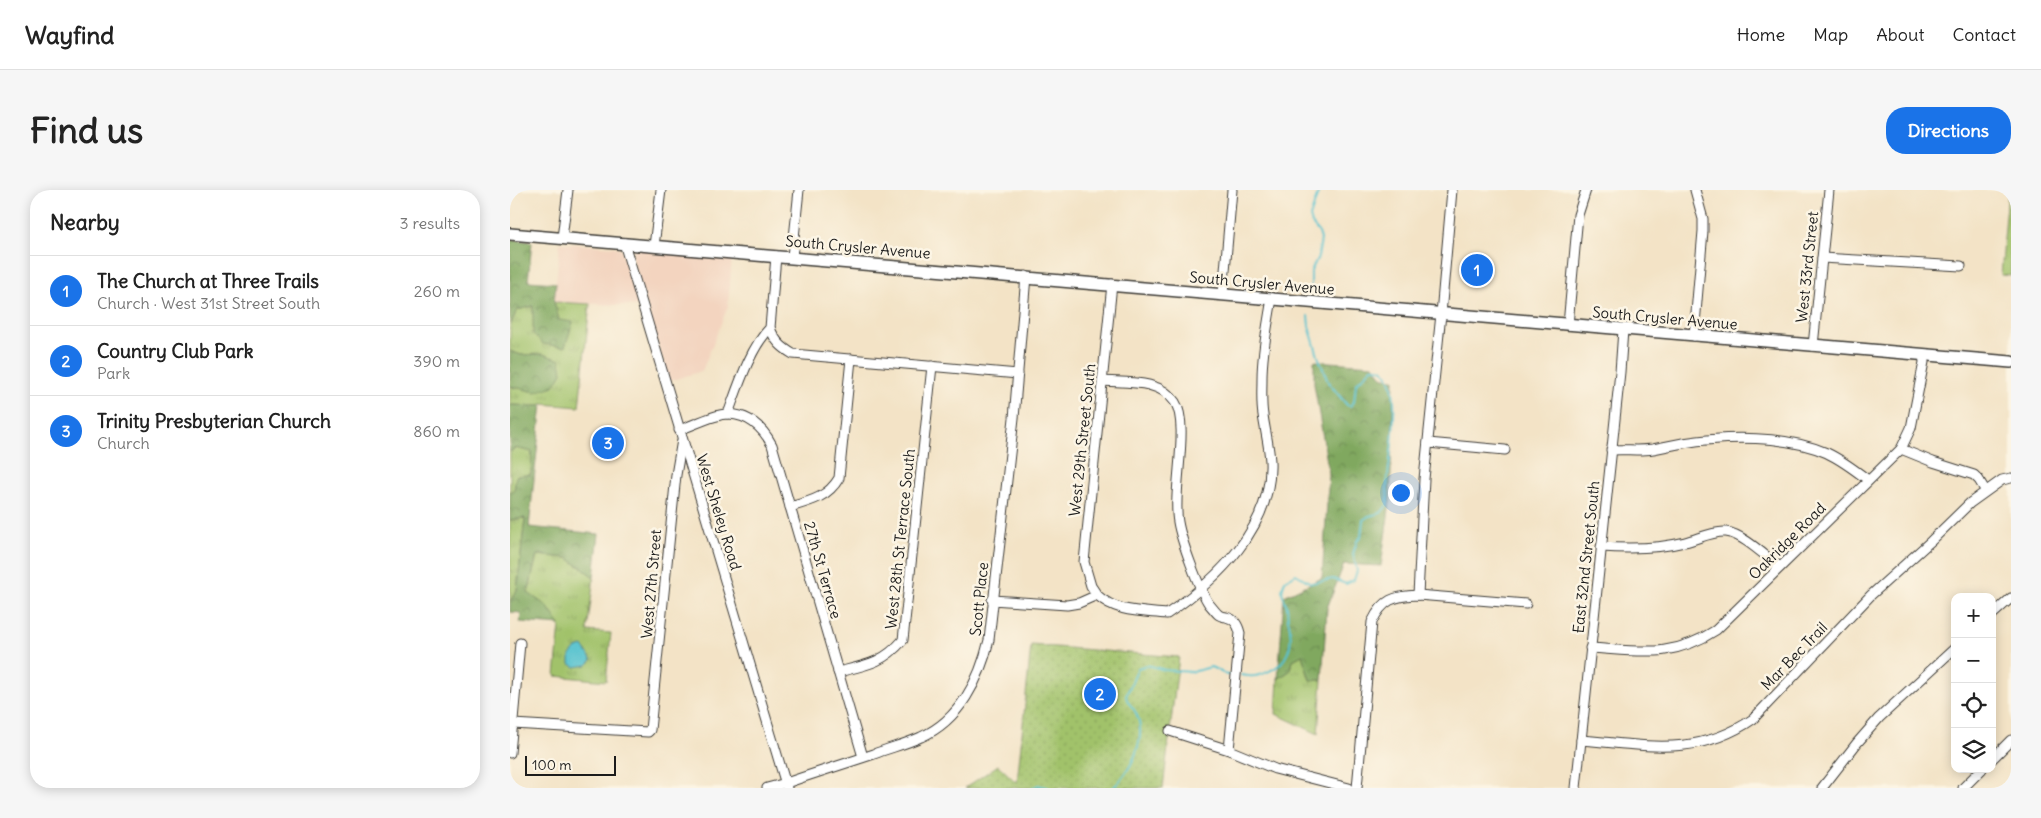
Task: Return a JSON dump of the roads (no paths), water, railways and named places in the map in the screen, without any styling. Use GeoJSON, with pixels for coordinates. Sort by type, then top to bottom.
{"type":"FeatureCollection","features":[{"type":"Feature","properties":{"kind":"main road","name":"South Crysler Avenue"},"geometry":{"type":"LineString","coordinates":[[510,234],[1026,276],[1622,330],[2011,362]]}},
{"type":"Feature","properties":{"kind":"street"},"geometry":{"type":"LineString","coordinates":[[562,238],[568,190]]}},
{"type":"Feature","properties":{"kind":"street"},"geometry":{"type":"LineString","coordinates":[[654,246],[661,190]]}},
{"type":"Feature","properties":{"kind":"street"},"geometry":{"type":"LineString","coordinates":[[792,257],[799,190]]}},
{"type":"Feature","properties":{"kind":"street"},"geometry":{"type":"LineString","coordinates":[[1223,294],[1232,190]]}},
{"type":"Feature","properties":{"kind":"street"},"geometry":{"type":"LineString","coordinates":[[1418,595],[1428,443],[1452,190]]}},
{"type":"Feature","properties":{"kind":"street"},"geometry":{"type":"LineString","coordinates":[[1568,325],[1578,215],[1586,190]]}},
{"type":"Feature","properties":{"kind":"street"},"geometry":{"type":"LineString","coordinates":[[1694,336],[1703,230],[1695,190]]}},
{"type":"Feature","properties":{"kind":"street","name":"West 33rd Street"},"geometry":{"type":"LineString","coordinates":[[1813,346],[1829,190]]}},
{"type":"Feature","properties":{"kind":"street","name":"West Sheley Road"},"geometry":{"type":"LineString","coordinates":[[624,243],[787,786]]}},
{"type":"Feature","properties":{"kind":"street"},"geometry":{"type":"LineString","coordinates":[[776,256],[770,328],[775,339],[783,348],[793,354],[1018,374]]}},
{"type":"Feature","properties":{"kind":"street"},"geometry":{"type":"LineString","coordinates":[[1822,258],[1961,266]]}},
{"type":"Feature","properties":{"kind":"street","name":"Scott Place"},"geometry":{"type":"LineString","coordinates":[[767,788],[787,786],[922,737],[944,722],[960,706],[975,683],[984,662],[989,640],[1018,374],[1026,276]]}},
{"type":"Feature","properties":{"kind":"street","name":"West 29th Street South"},"geometry":{"type":"LineString","coordinates":[[1097,595],[1091,586],[1084,562],[1112,284]]}},
{"type":"Feature","properties":{"kind":"street"},"geometry":{"type":"LineString","coordinates":[[992,600],[1067,605],[1097,595],[1109,605],[1120,609],[1167,614],[1183,603],[1222,568],[1241,547],[1257,520],[1267,496],[1270,460],[1263,414],[1262,377],[1272,298]]}},
{"type":"Feature","properties":{"kind":"street"},"geometry":{"type":"LineString","coordinates":[[680,430],[728,414],[760,338],[770,328]]}},
{"type":"Feature","properties":{"kind":"street","name":"East 32nd Street South"},"geometry":{"type":"LineString","coordinates":[[1576,788],[1622,330]]}},
{"type":"Feature","properties":{"kind":"street","name":"Oakridge Road"},"geometry":{"type":"LineString","coordinates":[[1590,648],[1654,652],[1673,650],[1691,644],[1716,630],[1901,449],[1911,428],[1924,354]]}},
{"type":"Feature","properties":{"kind":"street"},"geometry":{"type":"LineString","coordinates":[[790,507],[824,496],[834,487],[839,478],[851,359]]}},
{"type":"Feature","properties":{"kind":"street","name":"West 28th St Terrace South"},"geometry":{"type":"LineString","coordinates":[[838,672],[877,662],[892,653],[903,640],[932,366]]}},
{"type":"Feature","properties":{"kind":"street"},"geometry":{"type":"LineString","coordinates":[[1102,381],[1154,386],[1169,394],[1179,408],[1182,423],[1176,492],[1177,518],[1201,587],[1210,604],[1220,616],[1233,620],[1238,626],[1240,633],[1229,750]]}},
{"type":"Feature","properties":{"kind":"street","name":"27th St Terrace"},"geometry":{"type":"LineString","coordinates":[[728,414],[752,421],[767,435],[772,445],[863,757]]}},
{"type":"Feature","properties":{"kind":"street"},"geometry":{"type":"LineString","coordinates":[[1611,450],[1652,449],[1726,438],[1782,440],[1828,453],[1848,464],[1868,480]]}},
{"type":"Feature","properties":{"kind":"street","name":"West 27th Street"},"geometry":{"type":"LineString","coordinates":[[512,724],[648,732],[653,709],[676,475],[682,440]]}},
{"type":"Feature","properties":{"kind":"street"},"geometry":{"type":"LineString","coordinates":[[1428,443],[1505,450]]}},
{"type":"Feature","properties":{"kind":"street"},"geometry":{"type":"LineString","coordinates":[[1901,449],[1933,462],[1974,475],[1980,480],[1985,490]]}},
{"type":"Feature","properties":{"kind":"street","name":"Mar Bec Trail"},"geometry":{"type":"LineString","coordinates":[[1581,740],[1685,746],[1716,740],[1740,728],[1753,719],[1871,595],[1985,490],[2002,480],[2011,478]]}},
{"type":"Feature","properties":{"kind":"street"},"geometry":{"type":"LineString","coordinates":[[1600,547],[1655,548],[1686,542],[1715,532],[1727,532],[1740,537],[1780,567]]}},
{"type":"Feature","properties":{"kind":"street"},"geometry":{"type":"LineString","coordinates":[[1357,788],[1372,622],[1378,610],[1389,600],[1400,596],[1418,595],[1526,604]]}},
{"type":"Feature","properties":{"kind":"street"},"geometry":{"type":"LineString","coordinates":[[1996,611],[2011,598]]}},
{"type":"Feature","properties":{"kind":"street"},"geometry":{"type":"LineString","coordinates":[[510,752],[520,643]]}},
{"type":"Feature","properties":{"kind":"street"},"geometry":{"type":"LineString","coordinates":[[1822,788],[1879,718],[1951,652]]}},
{"type":"Feature","properties":{"kind":"street"},"geometry":{"type":"LineString","coordinates":[[1170,731],[1229,750],[1275,769],[1349,788]]}},
{"type":"Feature","properties":{"kind":"street"},"geometry":{"type":"LineString","coordinates":[[1996,755],[2011,740]]}},
{"type":"Feature","properties":{"kind":"street"},"geometry":{"type":"LineString","coordinates":[[1963,788],[1978,773]]}},
{"type":"Feature","properties":{"kind":"water"},"geometry":{"type":"Polygon","coordinates":[[[583,646],[592,660],[587,665],[575,667],[570,664],[570,655],[576,648],[583,646]]]}},
{"type":"Feature","properties":{"kind":"waterway"},"geometry":{"type":"LineString","coordinates":[[1311,287],[1311,271],[1318,257],[1321,239],[1310,217],[1319,190]]}},
{"type":"Feature","properties":{"kind":"waterway"},"geometry":{"type":"LineString","coordinates":[[1241,675],[1255,676],[1267,672],[1281,663],[1288,652],[1291,640],[1287,607],[1282,592],[1285,581],[1296,574],[1311,583],[1333,579],[1346,584],[1354,580],[1357,571],[1353,554],[1357,541],[1361,537],[1363,520],[1369,516],[1381,513],[1388,504],[1387,485],[1394,417],[1394,397],[1391,381],[1384,371],[1372,368],[1356,384],[1354,402],[1350,406],[1347,405],[1328,382],[1318,356],[1308,316]]}},
{"type":"Feature","properties":{"kind":"waterway"},"geometry":{"type":"LineString","coordinates":[[1113,788],[1126,773],[1136,754],[1139,743],[1139,723],[1136,713],[1126,696],[1138,668],[1147,665],[1165,670],[1192,672],[1211,667],[1227,675],[1233,675]]}},
{"type":"Feature","properties":{"kind":"waterway"},"geometry":{"type":"LineString","coordinates":[[1033,788],[1038,785],[1049,788]]}},
{"type":"Feature","properties":{"kind":"place","name":"The Church at Three Trails"},"geometry":{"type":"Point","coordinates":[1477,270]}},
{"type":"Feature","properties":{"kind":"place","name":"Trinity Presbyterian Church"},"geometry":{"type":"Point","coordinates":[608,443]}},
{"type":"Feature","properties":{"kind":"place","name":"Country Club Park"},"geometry":{"type":"Point","coordinates":[1100,694]}}]}
